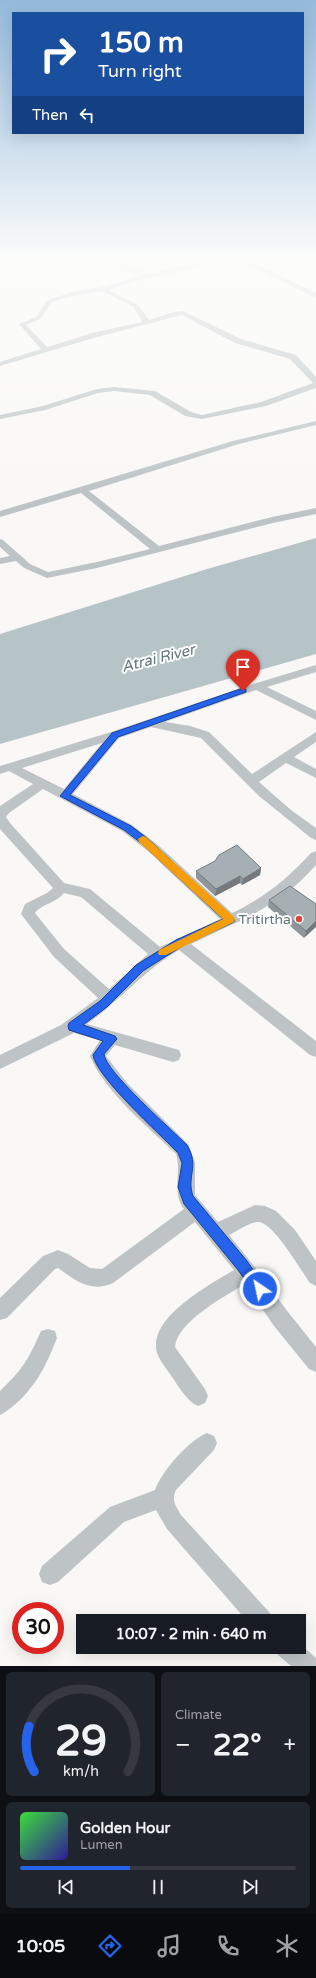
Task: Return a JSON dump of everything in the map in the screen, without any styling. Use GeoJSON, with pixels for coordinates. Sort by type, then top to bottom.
{"type":"FeatureCollection","features":[{"type":"Feature","properties":{"kind":"street"},"geometry":{"type":"LineString","coordinates":[[32,336],[46,351]]}},
{"type":"Feature","properties":{"kind":"street"},"geometry":{"type":"LineString","coordinates":[[0,364],[93,336]]}},
{"type":"Feature","properties":{"kind":"street"},"geometry":{"type":"LineString","coordinates":[[0,417],[45,408],[97,391],[114,389],[152,393],[188,414],[202,417],[263,404],[316,383],[306,373],[300,361],[294,356],[238,341],[227,336]]}},
{"type":"Feature","properties":{"kind":"street"},"geometry":{"type":"LineString","coordinates":[[0,514],[83,490],[244,439],[316,423]]}},
{"type":"Feature","properties":{"kind":"street"},"geometry":{"type":"LineString","coordinates":[[83,490],[156,549]]}},
{"type":"Feature","properties":{"kind":"street"},"geometry":{"type":"LineString","coordinates":[[0,542],[17,558],[39,573],[47,576],[272,520],[316,511]]}},
{"type":"Feature","properties":{"kind":"street"},"geometry":{"type":"LineString","coordinates":[[0,561],[17,558]]}},
{"type":"Feature","properties":{"kind":"street"},"geometry":{"type":"LineString","coordinates":[[5,769],[115,735],[257,686],[316,668]]}},
{"type":"Feature","properties":{"kind":"street"},"geometry":{"type":"LineString","coordinates":[[257,686],[316,716]]}},
{"type":"Feature","properties":{"kind":"street"},"geometry":{"type":"LineString","coordinates":[[150,723],[190,730],[205,735],[251,781],[286,813],[316,835]]}},
{"type":"Feature","properties":{"kind":"street"},"geometry":{"type":"LineString","coordinates":[[65,796],[115,735]]}},
{"type":"Feature","properties":{"kind":"street"},"geometry":{"type":"LineString","coordinates":[[251,781],[316,736]]}},
{"type":"Feature","properties":{"kind":"street"},"geometry":{"type":"LineString","coordinates":[[286,758],[316,774]]}},
{"type":"Feature","properties":{"kind":"street"},"geometry":{"type":"LineString","coordinates":[[5,769],[41,784],[127,828],[144,840],[230,920]]}},
{"type":"Feature","properties":{"kind":"street"},"geometry":{"type":"LineString","coordinates":[[41,784],[4,810],[0,817],[5,826],[60,887],[85,893],[159,955]]}},
{"type":"Feature","properties":{"kind":"street"},"geometry":{"type":"LineString","coordinates":[[0,1062],[73,1026],[108,998],[139,968],[159,955],[180,943],[230,920],[278,894],[316,856]]}},
{"type":"Feature","properties":{"kind":"street"},"geometry":{"type":"LineString","coordinates":[[60,887],[59,892],[55,895],[30,908],[28,914],[59,953],[108,998]]}},
{"type":"Feature","properties":{"kind":"street"},"geometry":{"type":"LineString","coordinates":[[180,943],[316,1050]]}},
{"type":"Feature","properties":{"kind":"street"},"geometry":{"type":"LineString","coordinates":[[73,1026],[111,1039],[172,1055]]}},
{"type":"Feature","properties":{"kind":"street"},"geometry":{"type":"LineString","coordinates":[[111,1039],[100,1051],[98,1055],[99,1060],[112,1077],[182,1149],[187,1156],[188,1163],[184,1187],[186,1194],[196,1211],[248,1272],[281,1319],[316,1362]]}},
{"type":"Feature","properties":{"kind":"street"},"geometry":{"type":"LineString","coordinates":[[0,1311],[49,1262],[58,1259],[62,1260],[92,1279],[100,1280],[107,1277],[196,1211]]}},
{"type":"Feature","properties":{"kind":"street"},"geometry":{"type":"LineString","coordinates":[[214,1233],[255,1213],[261,1213],[271,1217],[281,1228],[316,1277]]}},
{"type":"Feature","properties":{"kind":"street"},"geometry":{"type":"LineString","coordinates":[[198,1396],[165,1348],[165,1338],[171,1328],[185,1315],[207,1298],[248,1272]]}},
{"type":"Feature","properties":{"kind":"street"},"geometry":{"type":"LineString","coordinates":[[0,1405],[26,1380],[34,1369],[48,1338]]}},
{"type":"Feature","properties":{"kind":"street"},"geometry":{"type":"LineString","coordinates":[[207,1443],[168,1485],[163,1497],[166,1509],[174,1522],[256,1614]]}},
{"type":"Feature","properties":{"kind":"street"},"geometry":{"type":"LineString","coordinates":[[50,1574],[117,1514],[163,1497]]}},
{"type":"Feature","properties":{"kind":"street"},"geometry":{"type":"LineString","coordinates":[[294,1654],[308,1666]]}},
{"type":"Feature","properties":{"kind":"water","name":"Atrai River"},"geometry":{"type":"Polygon","coordinates":[[[316,538],[316,654],[0,744],[0,634],[207,569],[316,538]]]}},
{"type":"Feature","properties":{"kind":"building"},"geometry":{"type":"Polygon","coordinates":[[[237,845],[261,868],[243,879],[240,876],[216,889],[196,871],[215,861],[219,855],[237,845]]]}},
{"type":"Feature","properties":{"kind":"building","name":"Tritirtha"},"geometry":{"type":"Polygon","coordinates":[[[290,886],[316,904],[316,921],[306,931],[269,900],[290,886]]]}},
{"type":"Feature","properties":{"kind":"slow traffic"},"geometry":{"type":"LineString","coordinates":[[143,839],[169,865],[230,920],[180,943],[163,953]]}},
{"type":"Feature","properties":{"kind":"place","name":"Tritirtha"},"geometry":{"type":"Point","coordinates":[299,919]}},
{"type":"Feature","properties":{"kind":"route"},"geometry":{"type":"LineString","coordinates":[[243,691],[115,735],[65,796],[111,819],[144,840],[169,865],[230,920],[180,943],[139,968],[103,1004],[73,1026],[111,1039],[100,1051],[98,1055],[99,1060],[133,1100],[182,1149],[187,1156],[188,1163],[184,1187],[188,1200],[260,1289]]}}]}
